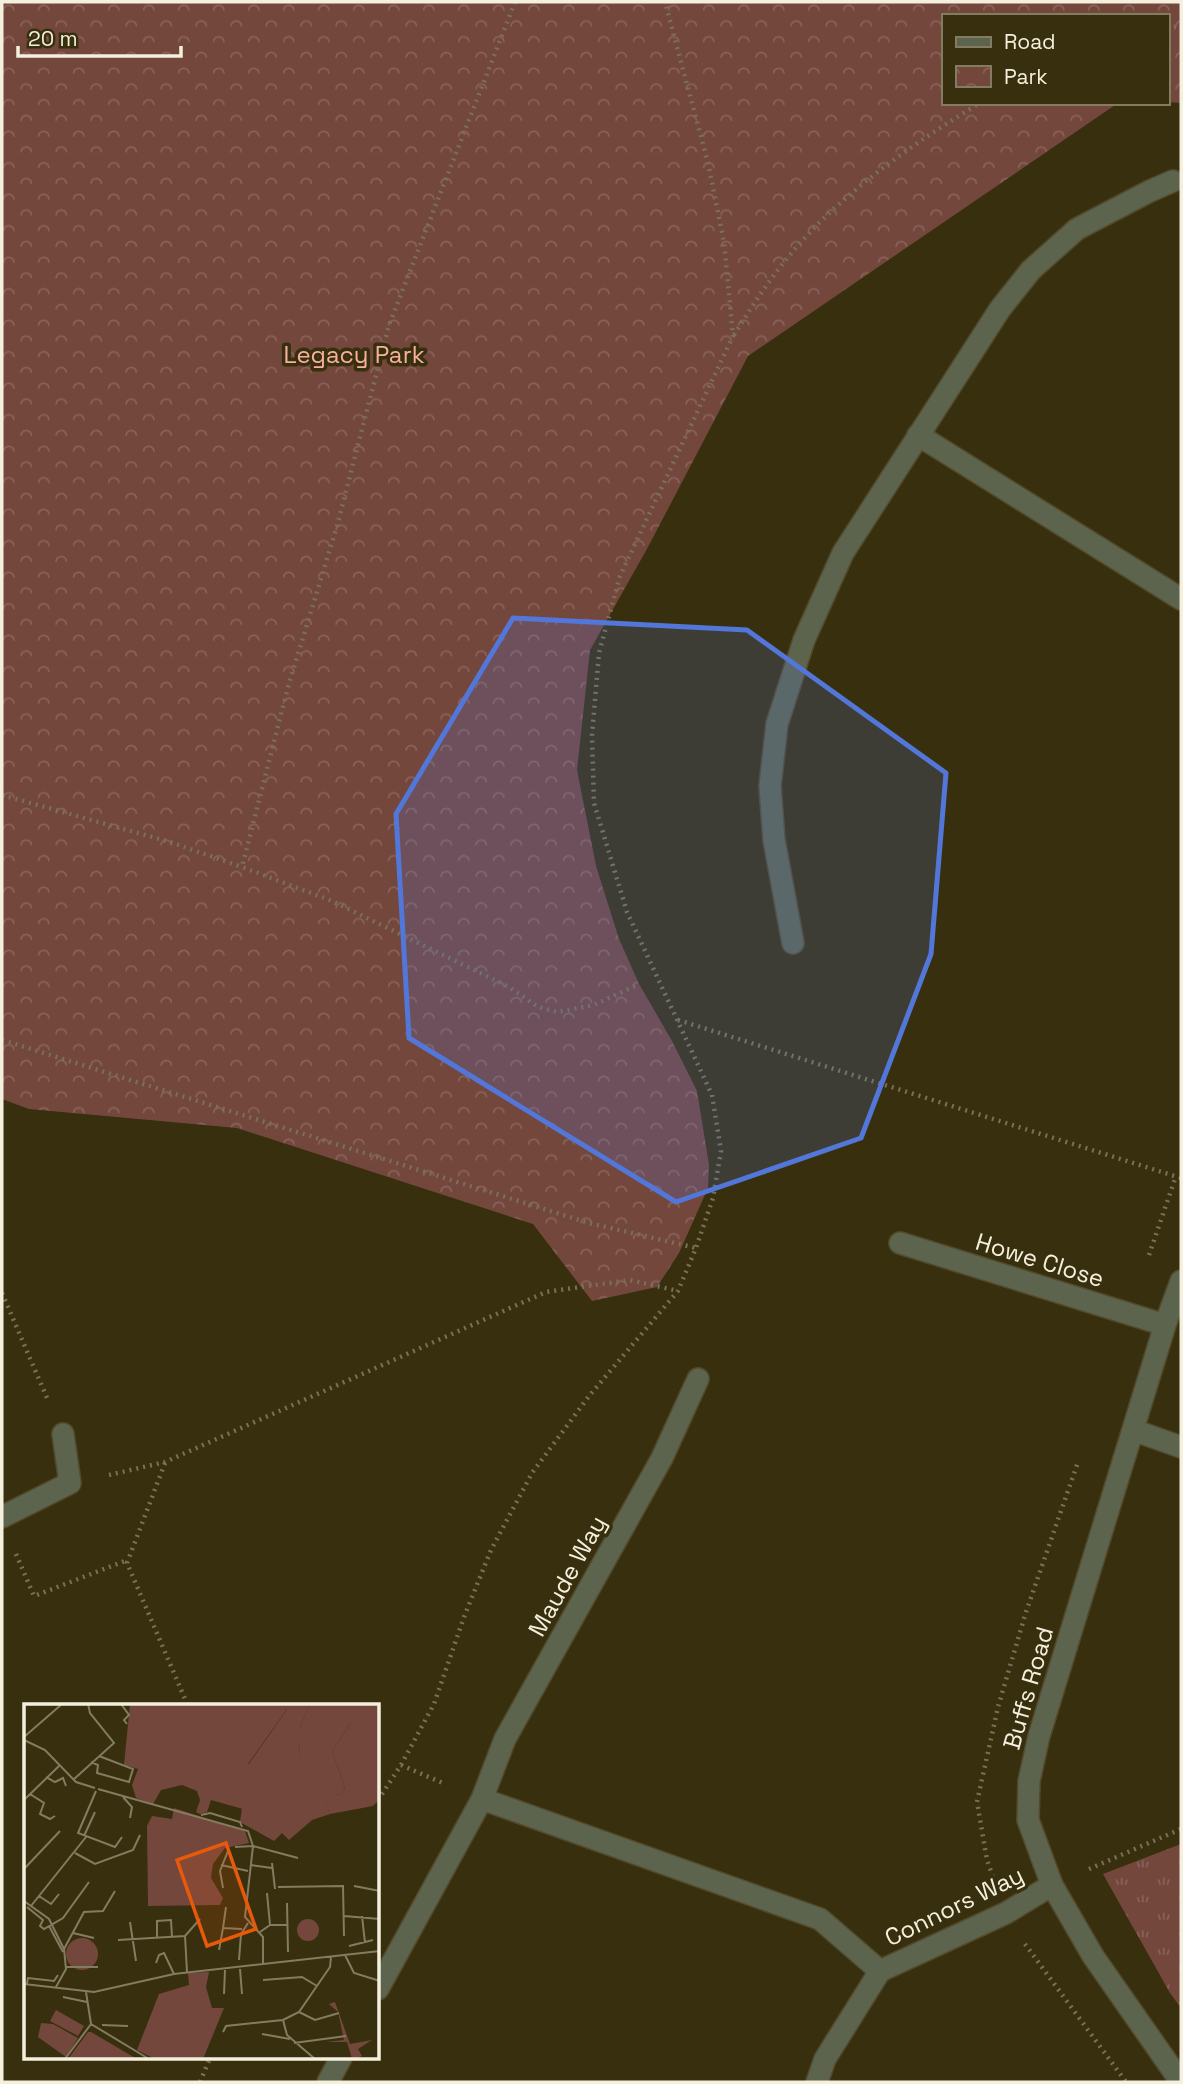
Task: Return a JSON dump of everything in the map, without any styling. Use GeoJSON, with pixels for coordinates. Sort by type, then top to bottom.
{"type":"FeatureCollection","features":[{"type":"Feature","properties":{"kind":"street"},"geometry":{"type":"LineString","coordinates":[[793,943],[774,840],[770,786],[777,724],[804,640],[843,552],[1000,309],[1031,270],[1077,229],[1173,181]]}},
{"type":"Feature","properties":{"kind":"street"},"geometry":{"type":"LineString","coordinates":[[918,435],[1181,599]]}},
{"type":"Feature","properties":{"kind":"street","name":"Howe Close"},"geometry":{"type":"LineString","coordinates":[[900,1243],[1165,1325]]}},
{"type":"Feature","properties":{"kind":"street","name":"Buffs Road"},"geometry":{"type":"LineString","coordinates":[[1181,1281],[1165,1325],[1039,1735],[1029,1781],[1028,1820],[1052,1885],[1093,1956],[1181,2082]]}},
{"type":"Feature","properties":{"kind":"street","name":"Maude Way"},"geometry":{"type":"LineString","coordinates":[[380,1985],[482,1799],[505,1739],[662,1458],[698,1379]]}},
{"type":"Feature","properties":{"kind":"street"},"geometry":{"type":"LineString","coordinates":[[1133,1430],[1181,1447]]}},
{"type":"Feature","properties":{"kind":"street"},"geometry":{"type":"LineString","coordinates":[[2,1517],[70,1483],[63,1434]]}},
{"type":"Feature","properties":{"kind":"street"},"geometry":{"type":"LineString","coordinates":[[482,1799],[820,1919],[880,1971]]}},
{"type":"Feature","properties":{"kind":"street","name":"Connors Way"},"geometry":{"type":"LineString","coordinates":[[817,2082],[825,2059],[880,1971],[1006,1913],[1052,1885]]}},
{"type":"Feature","properties":{"kind":"street"},"geometry":{"type":"LineString","coordinates":[[328,2082],[340,2060]]}},
{"type":"Feature","properties":{"kind":"path"},"geometry":{"type":"LineString","coordinates":[[242,867],[288,687],[337,526],[389,325],[514,2]]}},
{"type":"Feature","properties":{"kind":"path"},"geometry":{"type":"LineString","coordinates":[[665,2],[708,163],[724,242],[733,336]]}},
{"type":"Feature","properties":{"kind":"path"},"geometry":{"type":"LineString","coordinates":[[380,1797],[401,1765],[434,1704],[491,1550],[533,1472],[589,1396],[678,1291],[713,1198],[721,1151],[712,1095],[627,912],[594,803],[592,735],[599,653],[620,576],[733,336],[774,274],[835,208],[926,136],[977,105]]}},
{"type":"Feature","properties":{"kind":"path"},"geometry":{"type":"LineString","coordinates":[[2,795],[170,842],[344,906],[509,987],[538,1007],[557,1012],[594,1006],[639,984]]}},
{"type":"Feature","properties":{"kind":"path"},"geometry":{"type":"LineString","coordinates":[[677,1020],[1181,1178]]}},
{"type":"Feature","properties":{"kind":"path"},"geometry":{"type":"LineString","coordinates":[[2,1040],[589,1223],[696,1248]]}},
{"type":"Feature","properties":{"kind":"path"},"geometry":{"type":"LineString","coordinates":[[70,1483],[165,1462],[546,1292],[630,1280],[678,1291]]}},
{"type":"Feature","properties":{"kind":"path"},"geometry":{"type":"LineString","coordinates":[[2,1293],[63,1434]]}},
{"type":"Feature","properties":{"kind":"path"},"geometry":{"type":"LineString","coordinates":[[165,1462],[127,1563],[187,1704]]}},
{"type":"Feature","properties":{"kind":"path"},"geometry":{"type":"LineString","coordinates":[[13,1547],[34,1596],[125,1561]]}},
{"type":"Feature","properties":{"kind":"path"},"geometry":{"type":"LineString","coordinates":[[401,1765],[482,1799]]}},
{"type":"Feature","properties":{"kind":"path"},"geometry":{"type":"LineString","coordinates":[[1052,1885],[1181,1829]]}},
{"type":"Feature","properties":{"kind":"path"},"geometry":{"type":"LineString","coordinates":[[200,2082],[209,2060]]}},
{"type":"Feature","properties":{"kind":"highlighted area"},"geometry":{"type":"Polygon","coordinates":[[[513,618],[747,630],[946,773],[931,954],[861,1138],[676,1202],[409,1038],[396,814],[513,618]]]}},
{"type":"Feature","properties":{"kind":"green space","name":"Legacy Park"},"geometry":{"type":"Polygon","coordinates":[[[2,2],[1181,2],[1181,103],[1169,102],[1169,14],[942,14],[942,105],[1115,105],[748,356],[648,547],[590,650],[577,770],[596,866],[619,939],[639,984],[697,1091],[709,1165],[708,1188],[679,1253],[657,1287],[592,1301],[533,1224],[237,1128],[29,1109],[2,1099],[2,2]]]}},
{"type":"Feature","properties":{"kind":"green space"},"geometry":{"type":"Polygon","coordinates":[[[1181,1844],[1181,2008],[1103,1874],[1181,1844]]]}}]}
